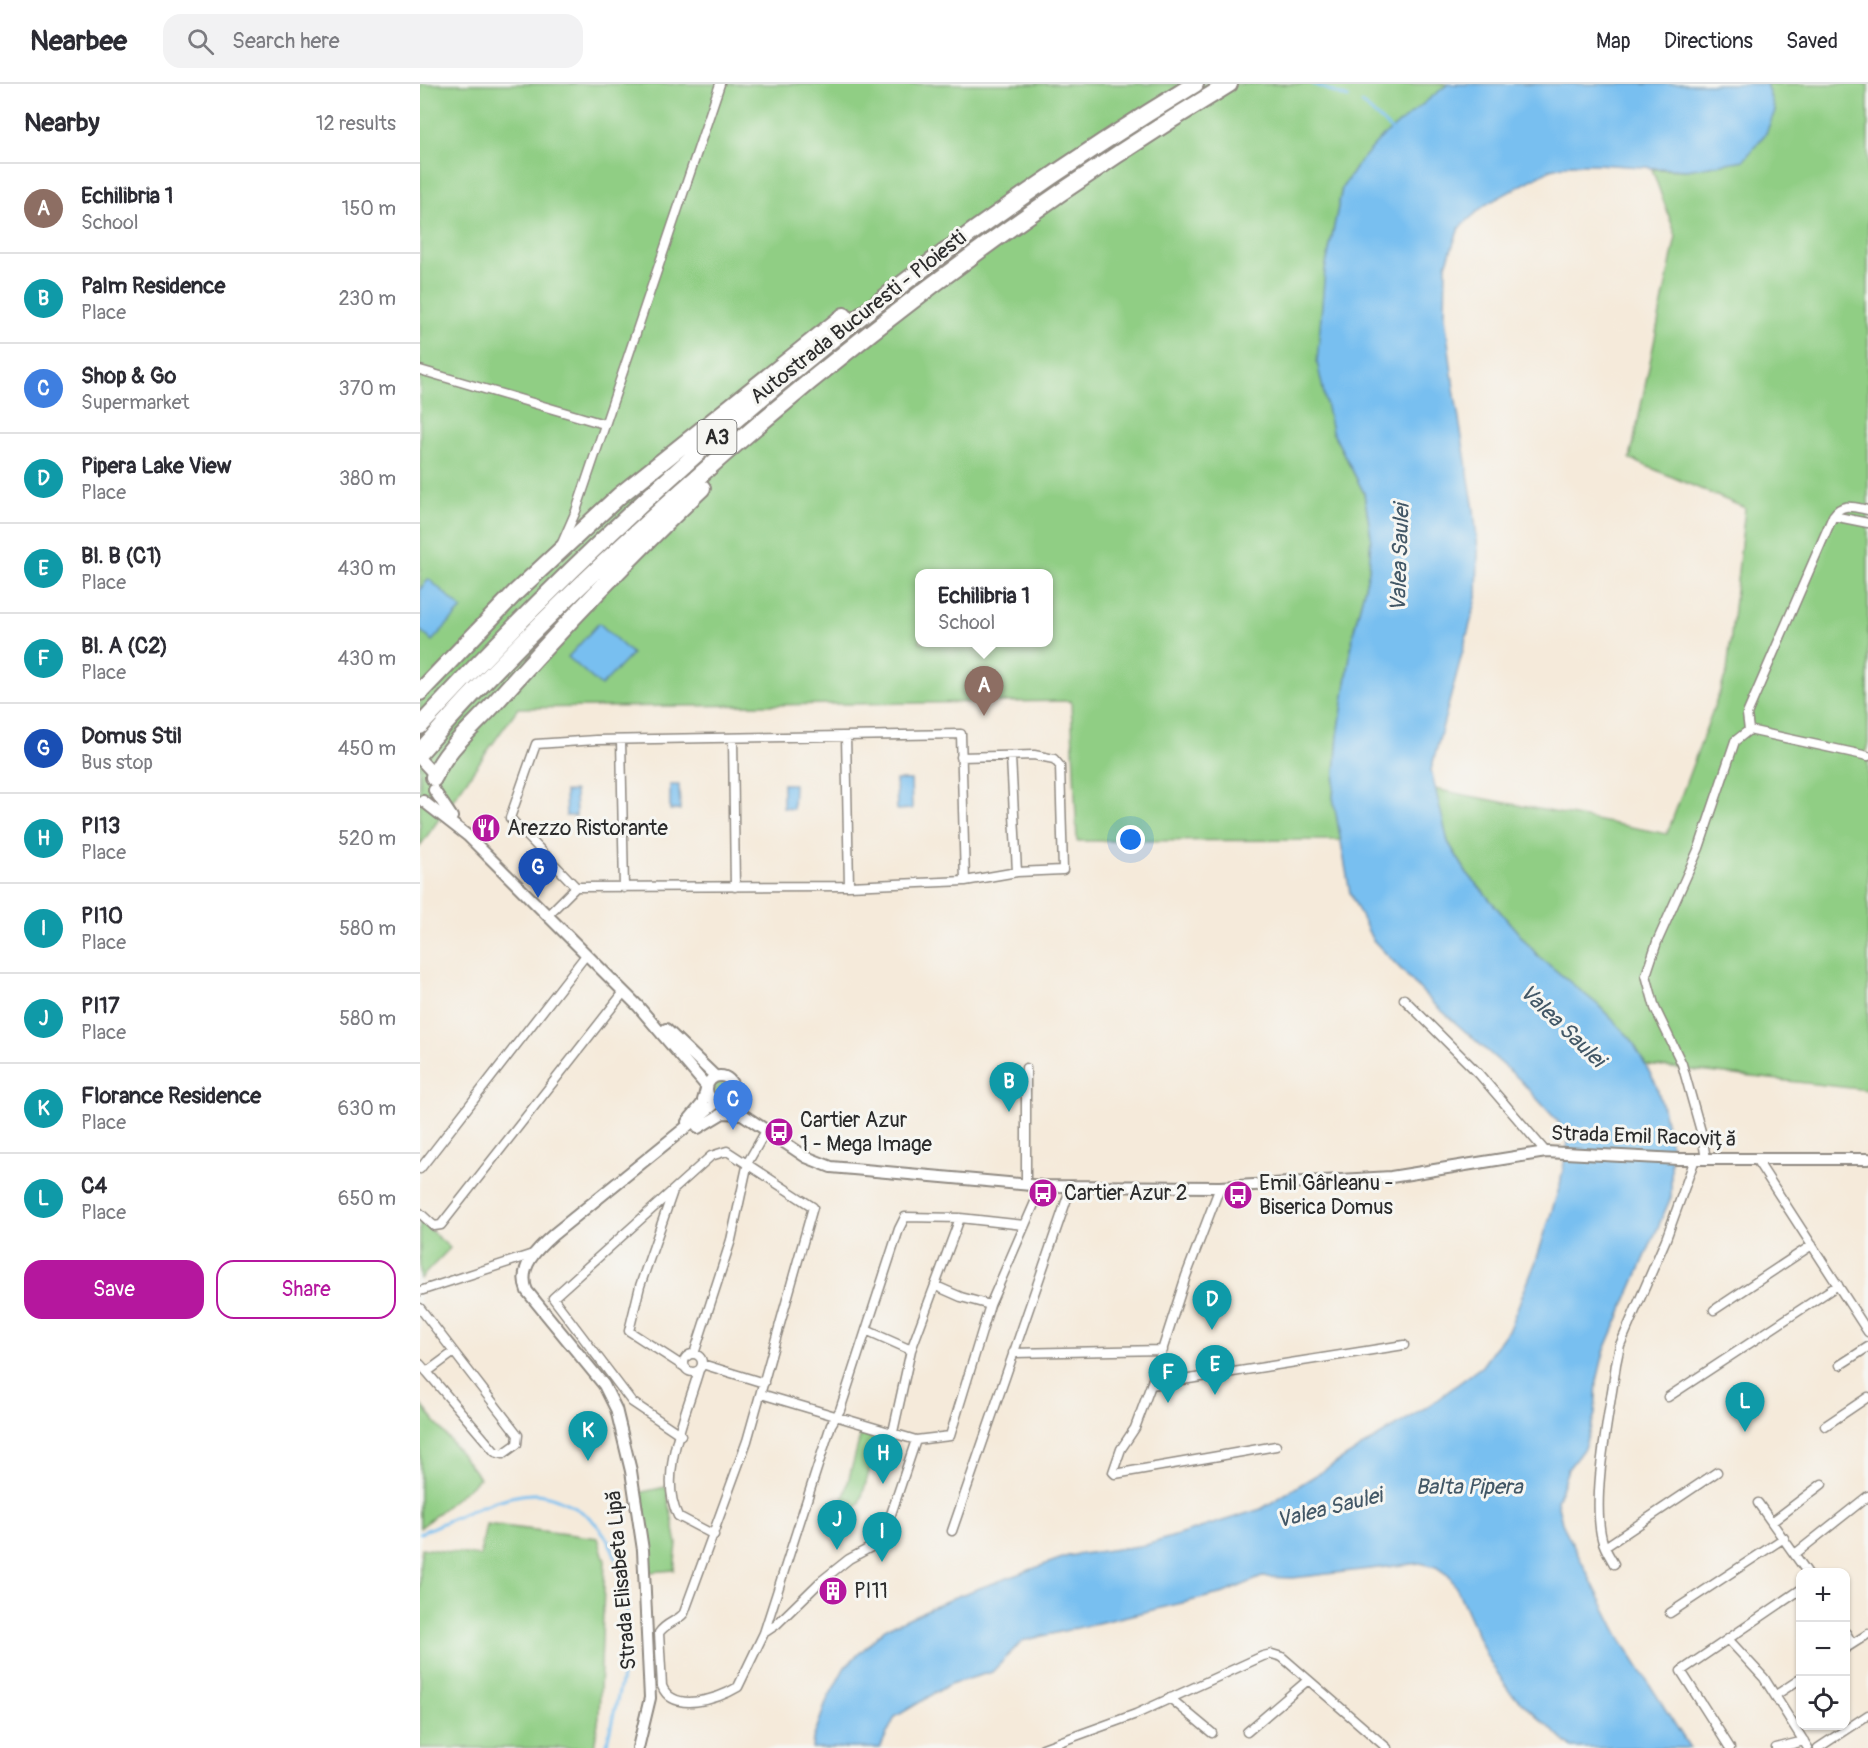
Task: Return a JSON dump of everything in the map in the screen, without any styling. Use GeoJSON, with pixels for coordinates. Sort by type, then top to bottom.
{"type":"FeatureCollection","features":[{"type":"Feature","properties":{"kind":"highway","name":"Autostrada Bucuresti - Ploiesti"},"geometry":{"type":"LineString","coordinates":[[420,726],[469,673],[606,536],[730,425],[844,330],[985,223],[1195,84]]}},
{"type":"Feature","properties":{"kind":"highway","name":"Autostrada Bucuresti - Ploiesti"},"geometry":{"type":"LineString","coordinates":[[420,752],[481,686],[625,542],[756,426],[862,339],[1011,226],[1229,84]]}},
{"type":"Feature","properties":{"kind":"highway"},"geometry":{"type":"LineString","coordinates":[[420,692],[558,551],[718,415],[850,311],[911,267],[985,223]]}},
{"type":"Feature","properties":{"kind":"highway"},"geometry":{"type":"LineString","coordinates":[[434,783],[445,757],[620,569],[862,339]]}},
{"type":"Feature","properties":{"kind":"street"},"geometry":{"type":"LineString","coordinates":[[558,551],[576,511],[720,84]]}},
{"type":"Feature","properties":{"kind":"street"},"geometry":{"type":"LineString","coordinates":[[420,370],[604,424]]}},
{"type":"Feature","properties":{"kind":"street"},"geometry":{"type":"LineString","coordinates":[[1749,730],[1747,714],[1833,516],[1838,508],[1845,506],[1868,510]]}},
{"type":"Feature","properties":{"kind":"street"},"geometry":{"type":"LineString","coordinates":[[1833,516],[1868,523]]}},
{"type":"Feature","properties":{"kind":"street"},"geometry":{"type":"LineString","coordinates":[[1749,730],[1868,756]]}},
{"type":"Feature","properties":{"kind":"street"},"geometry":{"type":"LineString","coordinates":[[1614,1564],[1605,1546],[1599,1517],[1600,1490],[1616,1364],[1620,1345],[1700,1159],[1702,1135],[1682,1064],[1655,1008],[1646,975],[1657,942],[1699,848],[1735,741],[1749,730]]}},
{"type":"Feature","properties":{"kind":"street"},"geometry":{"type":"LineString","coordinates":[[573,889],[510,818],[536,744],[621,740],[961,734],[965,881]]}},
{"type":"Feature","properties":{"kind":"street"},"geometry":{"type":"LineString","coordinates":[[846,736],[849,886]]}},
{"type":"Feature","properties":{"kind":"street"},"geometry":{"type":"LineString","coordinates":[[733,738],[735,887]]}},
{"type":"Feature","properties":{"kind":"street"},"geometry":{"type":"LineString","coordinates":[[621,740],[624,888]]}},
{"type":"Feature","properties":{"kind":"street"},"geometry":{"type":"LineString","coordinates":[[547,916],[573,889],[849,886],[965,881],[1017,872],[1063,870],[1060,766],[1054,759],[1034,755],[961,757]]}},
{"type":"Feature","properties":{"kind":"street"},"geometry":{"type":"LineString","coordinates":[[1011,757],[1017,872]]}},
{"type":"Feature","properties":{"kind":"street","name":"Strada Emil Racoviță"},"geometry":{"type":"LineString","coordinates":[[420,759],[468,836]]}},
{"type":"Feature","properties":{"kind":"street"},"geometry":{"type":"LineString","coordinates":[[422,801],[434,783]]}},
{"type":"Feature","properties":{"kind":"street","name":"Strada Emil Racoviță"},"geometry":{"type":"LineString","coordinates":[[422,801],[468,836],[638,1006],[715,1077],[723,1076],[730,1080],[733,1088],[724,1100]]}},
{"type":"Feature","properties":{"kind":"street"},"geometry":{"type":"LineString","coordinates":[[420,1169],[586,955]]}},
{"type":"Feature","properties":{"kind":"street"},"geometry":{"type":"LineString","coordinates":[[420,1213],[434,1226],[441,1226],[624,992]]}},
{"type":"Feature","properties":{"kind":"street"},"geometry":{"type":"LineString","coordinates":[[1404,999],[1479,1074],[1546,1152]]}},
{"type":"Feature","properties":{"kind":"street","name":"Strada Emil Racoviță"},"geometry":{"type":"LineString","coordinates":[[638,1006],[707,1088],[710,1097],[724,1100],[806,1156],[831,1167],[1071,1187],[1220,1187],[1391,1177],[1546,1152],[1678,1159],[1868,1159]]}},
{"type":"Feature","properties":{"kind":"street"},"geometry":{"type":"LineString","coordinates":[[1026,1068],[1026,1184]]}},
{"type":"Feature","properties":{"kind":"street"},"geometry":{"type":"LineString","coordinates":[[638,1166],[646,1154],[695,1114],[702,1104],[707,1088],[715,1077]]}},
{"type":"Feature","properties":{"kind":"street"},"geometry":{"type":"LineString","coordinates":[[420,1292],[533,1254],[573,1218],[724,1100]]}},
{"type":"Feature","properties":{"kind":"street"},"geometry":{"type":"LineString","coordinates":[[638,1166],[646,1166],[716,1116],[730,1113],[748,1116]]}},
{"type":"Feature","properties":{"kind":"street"},"geometry":{"type":"LineString","coordinates":[[686,1368],[686,1358],[694,1354],[723,1269],[740,1209],[748,1162],[767,1129]]}},
{"type":"Feature","properties":{"kind":"street"},"geometry":{"type":"LineString","coordinates":[[681,1435],[632,1402],[553,1298],[673,1190],[719,1152],[728,1150],[813,1207],[761,1394],[714,1535],[684,1613],[680,1618],[668,1622],[659,1633],[665,1693],[676,1701],[691,1702],[738,1687],[764,1633],[835,1416],[899,1229],[905,1218],[960,1218],[1024,1225]]}},
{"type":"Feature","properties":{"kind":"street"},"geometry":{"type":"LineString","coordinates":[[1756,1159],[1868,1332]]}},
{"type":"Feature","properties":{"kind":"street"},"geometry":{"type":"LineString","coordinates":[[761,1394],[916,1440],[950,1436],[990,1305],[1042,1185]]}},
{"type":"Feature","properties":{"kind":"street"},"geometry":{"type":"LineString","coordinates":[[952,1531],[1071,1187]]}},
{"type":"Feature","properties":{"kind":"street"},"geometry":{"type":"LineString","coordinates":[[1220,1187],[1186,1276],[1135,1428],[1121,1449],[1113,1472],[1115,1474],[1276,1446]]}},
{"type":"Feature","properties":{"kind":"street"},"geometry":{"type":"LineString","coordinates":[[673,1190],[640,1286],[629,1331],[694,1372],[701,1367],[764,1383]]}},
{"type":"Feature","properties":{"kind":"street"},"geometry":{"type":"LineString","coordinates":[[893,1432],[911,1350],[960,1218]]}},
{"type":"Feature","properties":{"kind":"street"},"geometry":{"type":"LineString","coordinates":[[1714,1310],[1812,1245]]}},
{"type":"Feature","properties":{"kind":"street","name":"Strada Elisabeta Lipă"},"geometry":{"type":"LineString","coordinates":[[533,1254],[524,1274],[527,1291],[612,1398],[631,1471],[643,1550],[650,1698],[638,1748]]}},
{"type":"Feature","properties":{"kind":"street"},"geometry":{"type":"LineString","coordinates":[[1668,1397],[1838,1285]]}},
{"type":"Feature","properties":{"kind":"street"},"geometry":{"type":"LineString","coordinates":[[936,1286],[960,1297],[990,1305]]}},
{"type":"Feature","properties":{"kind":"street"},"geometry":{"type":"LineString","coordinates":[[420,1308],[518,1435],[517,1444],[503,1454],[495,1452],[420,1364]]}},
{"type":"Feature","properties":{"kind":"street"},"geometry":{"type":"LineString","coordinates":[[866,1330],[911,1350]]}},
{"type":"Feature","properties":{"kind":"street"},"geometry":{"type":"LineString","coordinates":[[1151,1385],[1404,1345]]}},
{"type":"Feature","properties":{"kind":"street"},"geometry":{"type":"LineString","coordinates":[[1840,1365],[1868,1347]]}},
{"type":"Feature","properties":{"kind":"street"},"geometry":{"type":"LineString","coordinates":[[1014,1353],[1163,1350]]}},
{"type":"Feature","properties":{"kind":"street"},"geometry":{"type":"LineString","coordinates":[[427,1372],[454,1352]]}},
{"type":"Feature","properties":{"kind":"street"},"geometry":{"type":"LineString","coordinates":[[694,1354],[699,1356],[701,1367],[670,1468],[670,1487],[675,1509],[686,1522],[714,1535]]}},
{"type":"Feature","properties":{"kind":"street"},"geometry":{"type":"LineString","coordinates":[[1825,1426],[1868,1396]]}},
{"type":"Feature","properties":{"kind":"street"},"geometry":{"type":"LineString","coordinates":[[764,1633],[776,1625],[820,1582],[849,1559],[877,1544],[884,1535],[916,1440]]}},
{"type":"Feature","properties":{"kind":"street"},"geometry":{"type":"LineString","coordinates":[[1605,1546],[1717,1472]]}},
{"type":"Feature","properties":{"kind":"street"},"geometry":{"type":"LineString","coordinates":[[1772,1522],[1822,1484]]}},
{"type":"Feature","properties":{"kind":"street"},"geometry":{"type":"LineString","coordinates":[[1795,1554],[1868,1496]]}},
{"type":"Feature","properties":{"kind":"street"},"geometry":{"type":"LineString","coordinates":[[1758,1503],[1804,1568]]}},
{"type":"Feature","properties":{"kind":"street"},"geometry":{"type":"LineString","coordinates":[[1670,1613],[1784,1538]]}},
{"type":"Feature","properties":{"kind":"street"},"geometry":{"type":"LineString","coordinates":[[1730,1748],[1681,1671],[1796,1593]]}},
{"type":"Feature","properties":{"kind":"street"},"geometry":{"type":"LineString","coordinates":[[1850,1645],[1868,1634]]}},
{"type":"Feature","properties":{"kind":"street"},"geometry":{"type":"LineString","coordinates":[[1728,1639],[1764,1678],[1806,1744],[1776,1748]]}},
{"type":"Feature","properties":{"kind":"street"},"geometry":{"type":"LineString","coordinates":[[1043,1748],[1170,1698],[1272,1654],[1282,1658],[1387,1748]]}},
{"type":"Feature","properties":{"kind":"street"},"geometry":{"type":"LineString","coordinates":[[1247,1732],[1308,1680]]}},
{"type":"Feature","properties":{"kind":"street"},"geometry":{"type":"LineString","coordinates":[[1776,1695],[1796,1682]]}},
{"type":"Feature","properties":{"kind":"street"},"geometry":{"type":"LineString","coordinates":[[1170,1698],[1212,1734]]}},
{"type":"Feature","properties":{"kind":"street"},"geometry":{"type":"LineString","coordinates":[[1818,1748],[1868,1715]]}},
{"type":"Feature","properties":{"kind":"green space"},"geometry":{"type":"Polygon","coordinates":[[[420,84],[1448,84],[1358,164],[1342,188],[1325,270],[1332,431],[1364,493],[1371,536],[1369,571],[1354,630],[1338,736],[1333,797],[1341,840],[1077,841],[1071,701],[518,708],[420,846],[420,84]]]}},
{"type":"Feature","properties":{"kind":"green space"},"geometry":{"type":"Polygon","coordinates":[[[1766,84],[1868,84],[1868,744],[1864,757],[1868,758],[1868,1090],[1646,1065],[1631,1039],[1598,1005],[1538,956],[1467,873],[1448,842],[1434,789],[1667,834],[1727,672],[1745,508],[1630,459],[1676,236],[1652,169],[1687,170],[1775,111],[1766,84]]]}},
{"type":"Feature","properties":{"kind":"green space"},"geometry":{"type":"Polygon","coordinates":[[[720,1080],[726,1083],[729,1089],[726,1095],[720,1098],[714,1095],[711,1089],[714,1083],[720,1080]]]}},
{"type":"Feature","properties":{"kind":"green space"},"geometry":{"type":"Polygon","coordinates":[[[420,1221],[450,1248],[420,1279],[420,1221]]]}},
{"type":"Feature","properties":{"kind":"green space"},"geometry":{"type":"Polygon","coordinates":[[[420,1403],[480,1478],[420,1528],[420,1403]]]}},
{"type":"Feature","properties":{"kind":"green space"},"geometry":{"type":"Polygon","coordinates":[[[861,1433],[879,1438],[860,1503],[853,1511],[841,1508],[861,1433]]]}},
{"type":"Feature","properties":{"kind":"green space"},"geometry":{"type":"Polygon","coordinates":[[[666,1487],[677,1544],[674,1570],[650,1572],[642,1492],[666,1487]]]}},
{"type":"Feature","properties":{"kind":"green space"},"geometry":{"type":"Polygon","coordinates":[[[486,1524],[598,1538],[605,1561],[599,1716],[594,1748],[420,1748],[420,1563],[422,1548],[480,1556],[486,1524]]]}},
{"type":"Feature","properties":{"kind":"water","name":"Balta Pipera"},"geometry":{"type":"Polygon","coordinates":[[[1448,84],[1766,84],[1775,111],[1766,133],[1744,160],[1687,170],[1597,164],[1572,164],[1551,169],[1485,205],[1459,228],[1446,265],[1445,316],[1454,389],[1474,510],[1478,550],[1477,598],[1431,770],[1448,842],[1467,873],[1538,956],[1598,1005],[1631,1039],[1656,1084],[1664,1112],[1671,1148],[1671,1197],[1604,1352],[1597,1381],[1595,1414],[1584,1448],[1568,1469],[1557,1501],[1562,1523],[1620,1638],[1690,1748],[1572,1748],[1509,1691],[1487,1657],[1449,1576],[1436,1567],[1420,1563],[1293,1578],[1262,1577],[1224,1593],[1022,1641],[992,1672],[950,1684],[895,1717],[880,1748],[812,1748],[827,1700],[845,1667],[885,1629],[955,1597],[1068,1556],[1146,1545],[1261,1509],[1430,1405],[1482,1366],[1509,1329],[1536,1261],[1560,1185],[1568,1142],[1560,1124],[1519,1079],[1433,1003],[1372,939],[1350,893],[1333,797],[1338,736],[1354,630],[1369,571],[1371,536],[1364,493],[1332,431],[1317,362],[1325,270],[1342,188],[1358,164],[1382,137],[1448,84]]]}},
{"type":"Feature","properties":{"kind":"water"},"geometry":{"type":"Polygon","coordinates":[[[429,579],[462,609],[432,641],[420,630],[420,589],[429,579]]]}},
{"type":"Feature","properties":{"kind":"water"},"geometry":{"type":"Polygon","coordinates":[[[599,623],[632,654],[601,686],[568,657],[599,623]]]}},
{"type":"Feature","properties":{"kind":"water"},"geometry":{"type":"Polygon","coordinates":[[[896,780],[911,780],[912,809],[897,810],[896,780]]]}},
{"type":"Feature","properties":{"kind":"water"},"geometry":{"type":"Polygon","coordinates":[[[783,784],[794,784],[793,809],[783,808],[783,784]]]}},
{"type":"Feature","properties":{"kind":"water"},"geometry":{"type":"Polygon","coordinates":[[[670,785],[679,785],[680,810],[670,810],[670,785]]]}},
{"type":"Feature","properties":{"kind":"water"},"geometry":{"type":"Polygon","coordinates":[[[575,791],[576,816],[566,816],[565,792],[575,791]]]}},
{"type":"Feature","properties":{"kind":"waterway"},"geometry":{"type":"LineString","coordinates":[[1313,84],[1348,98]]}},
{"type":"Feature","properties":{"kind":"waterway"},"geometry":{"type":"LineString","coordinates":[[1362,103],[1391,130]]}},
{"type":"Feature","properties":{"kind":"waterway","name":"Valea Saulei"},"geometry":{"type":"LineString","coordinates":[[420,1533],[490,1503],[532,1494],[562,1501],[593,1521],[605,1535],[620,1570],[626,1608],[627,1627],[623,1671],[606,1748]]}},
{"type":"Feature","properties":{"kind":"place","name":"Echilibria 1"},"geometry":{"type":"Point","coordinates":[984,716]}},
{"type":"Feature","properties":{"kind":"place","name":"Arezzo Ristorante"},"geometry":{"type":"Point","coordinates":[486,828]}},
{"type":"Feature","properties":{"kind":"place","name":"Domus Stil"},"geometry":{"type":"Point","coordinates":[538,898]}},
{"type":"Feature","properties":{"kind":"place","name":"Palm Residence"},"geometry":{"type":"Point","coordinates":[1009,1112]}},
{"type":"Feature","properties":{"kind":"place","name":"Shop & Go"},"geometry":{"type":"Point","coordinates":[733,1130]}},
{"type":"Feature","properties":{"kind":"place","name":"Cartier Azur 1 - Mega Image"},"geometry":{"type":"Point","coordinates":[779,1132]}},
{"type":"Feature","properties":{"kind":"place","name":"Cartier Azur 2"},"geometry":{"type":"Point","coordinates":[1043,1193]}},
{"type":"Feature","properties":{"kind":"place","name":"Emil Gârleanu - Biserica Domus"},"geometry":{"type":"Point","coordinates":[1238,1195]}},
{"type":"Feature","properties":{"kind":"place","name":"Pipera Lake View"},"geometry":{"type":"Point","coordinates":[1212,1330]}},
{"type":"Feature","properties":{"kind":"place","name":"Bl. B (C1)"},"geometry":{"type":"Point","coordinates":[1215,1395]}},
{"type":"Feature","properties":{"kind":"place","name":"Bl. A (C2)"},"geometry":{"type":"Point","coordinates":[1168,1403]}},
{"type":"Feature","properties":{"kind":"place","name":"C4"},"geometry":{"type":"Point","coordinates":[1745,1432]}},
{"type":"Feature","properties":{"kind":"place","name":"Florance Residence"},"geometry":{"type":"Point","coordinates":[588,1461]}},
{"type":"Feature","properties":{"kind":"place","name":"PI13"},"geometry":{"type":"Point","coordinates":[883,1484]}},
{"type":"Feature","properties":{"kind":"place","name":"PI17"},"geometry":{"type":"Point","coordinates":[837,1550]}},
{"type":"Feature","properties":{"kind":"place","name":"PI10"},"geometry":{"type":"Point","coordinates":[882,1562]}},
{"type":"Feature","properties":{"kind":"place","name":"PI11"},"geometry":{"type":"Point","coordinates":[833,1591]}}]}
